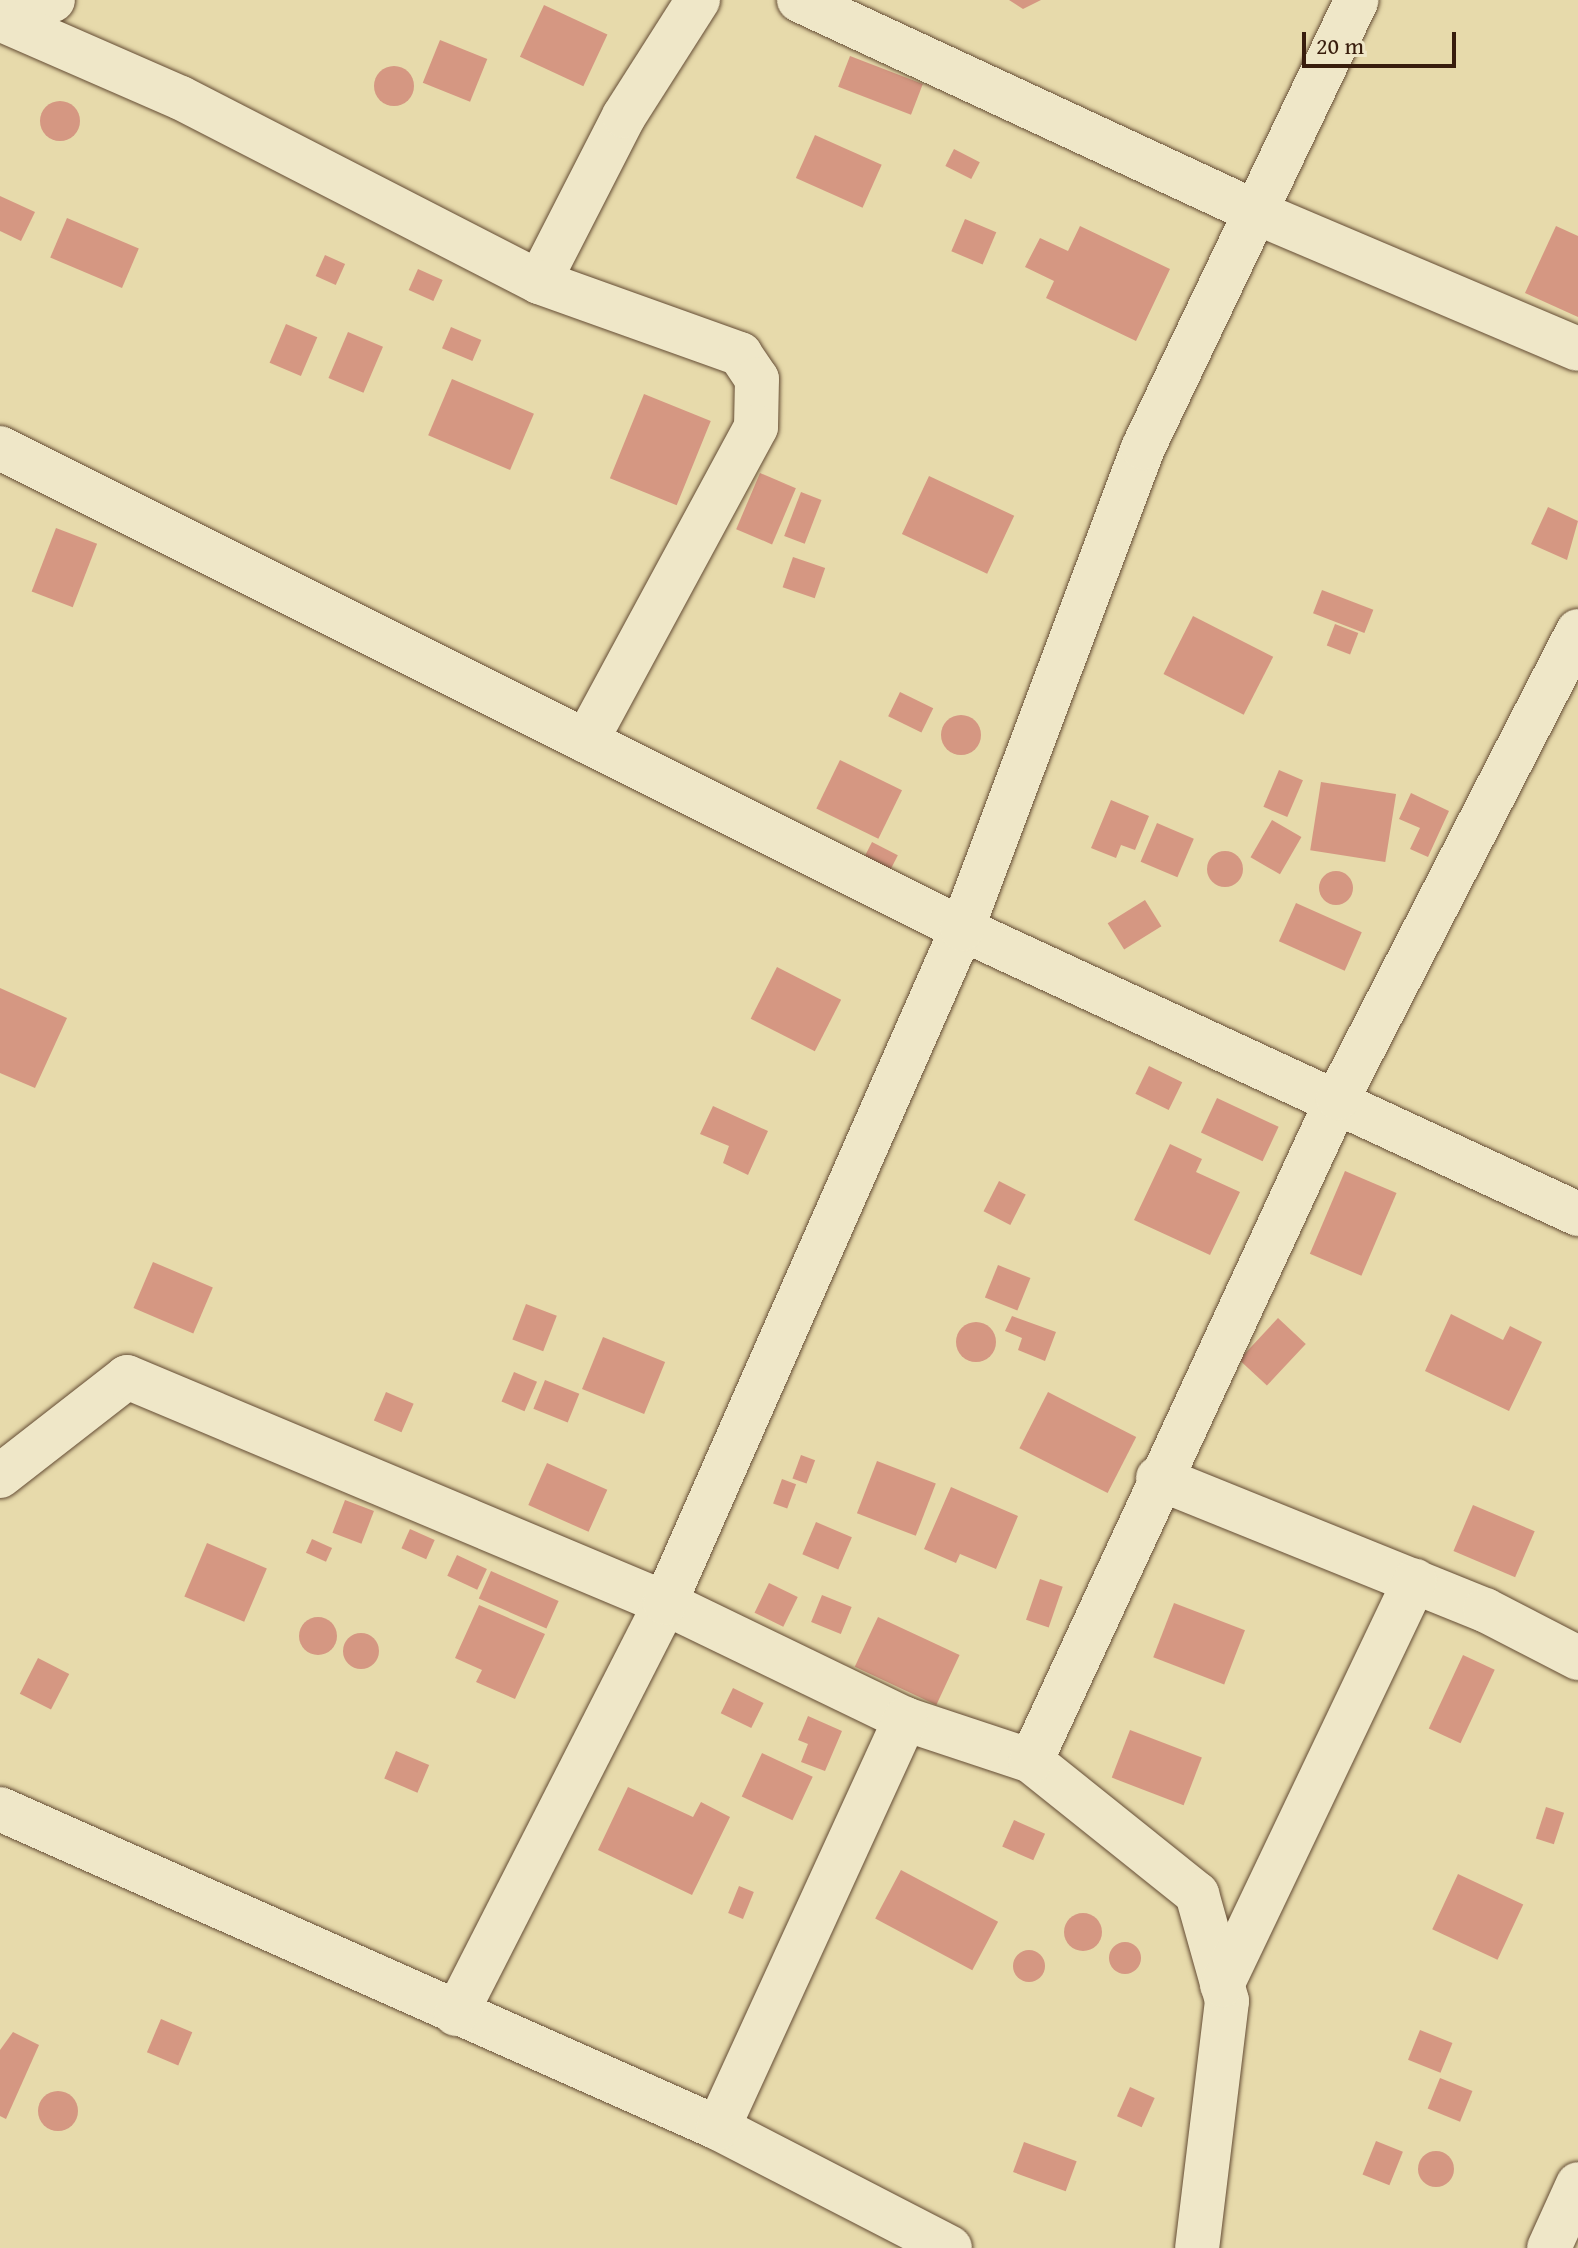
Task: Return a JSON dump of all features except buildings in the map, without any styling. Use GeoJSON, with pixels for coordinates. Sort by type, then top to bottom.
{"type":"FeatureCollection","features":[{"type":"Feature","properties":{"kind":"street"},"geometry":{"type":"LineString","coordinates":[[0,17],[53,0]]}},
{"type":"Feature","properties":{"kind":"street"},"geometry":{"type":"LineString","coordinates":[[539,282],[624,116],[698,0]]}},
{"type":"Feature","properties":{"kind":"street"},"geometry":{"type":"LineString","coordinates":[[799,0],[1260,214],[1578,349]]}},
{"type":"Feature","properties":{"kind":"street"},"geometry":{"type":"LineString","coordinates":[[456,2014],[665,1603],[962,929],[1143,448],[1260,214],[1350,5]]}},
{"type":"Feature","properties":{"kind":"street"},"geometry":{"type":"LineString","coordinates":[[0,17],[181,98],[539,282],[740,354],[757,379],[756,427],[586,741]]}},
{"type":"Feature","properties":{"kind":"street"},"geometry":{"type":"LineString","coordinates":[[0,448],[962,929],[1338,1098],[1578,1214]]}},
{"type":"Feature","properties":{"kind":"street"},"geometry":{"type":"LineString","coordinates":[[1031,1761],[1158,1478],[1338,1098],[1578,631]]}},
{"type":"Feature","properties":{"kind":"street"},"geometry":{"type":"LineString","coordinates":[[0,1476],[127,1377],[665,1603],[905,1719],[1031,1761],[1197,1894],[1227,2001],[1197,2248]]}},
{"type":"Feature","properties":{"kind":"street"},"geometry":{"type":"LineString","coordinates":[[1158,1478],[1415,1581],[1578,1658]]}},
{"type":"Feature","properties":{"kind":"street"},"geometry":{"type":"LineString","coordinates":[[1222,1985],[1415,1581]]}},
{"type":"Feature","properties":{"kind":"street"},"geometry":{"type":"LineString","coordinates":[[718,2128],[905,1719]]}},
{"type":"Feature","properties":{"kind":"street"},"geometry":{"type":"LineString","coordinates":[[0,1809],[718,2128],[950,2248]]}},
{"type":"Feature","properties":{"kind":"street"},"geometry":{"type":"LineString","coordinates":[[1549,2248],[1578,2184]]}}]}
